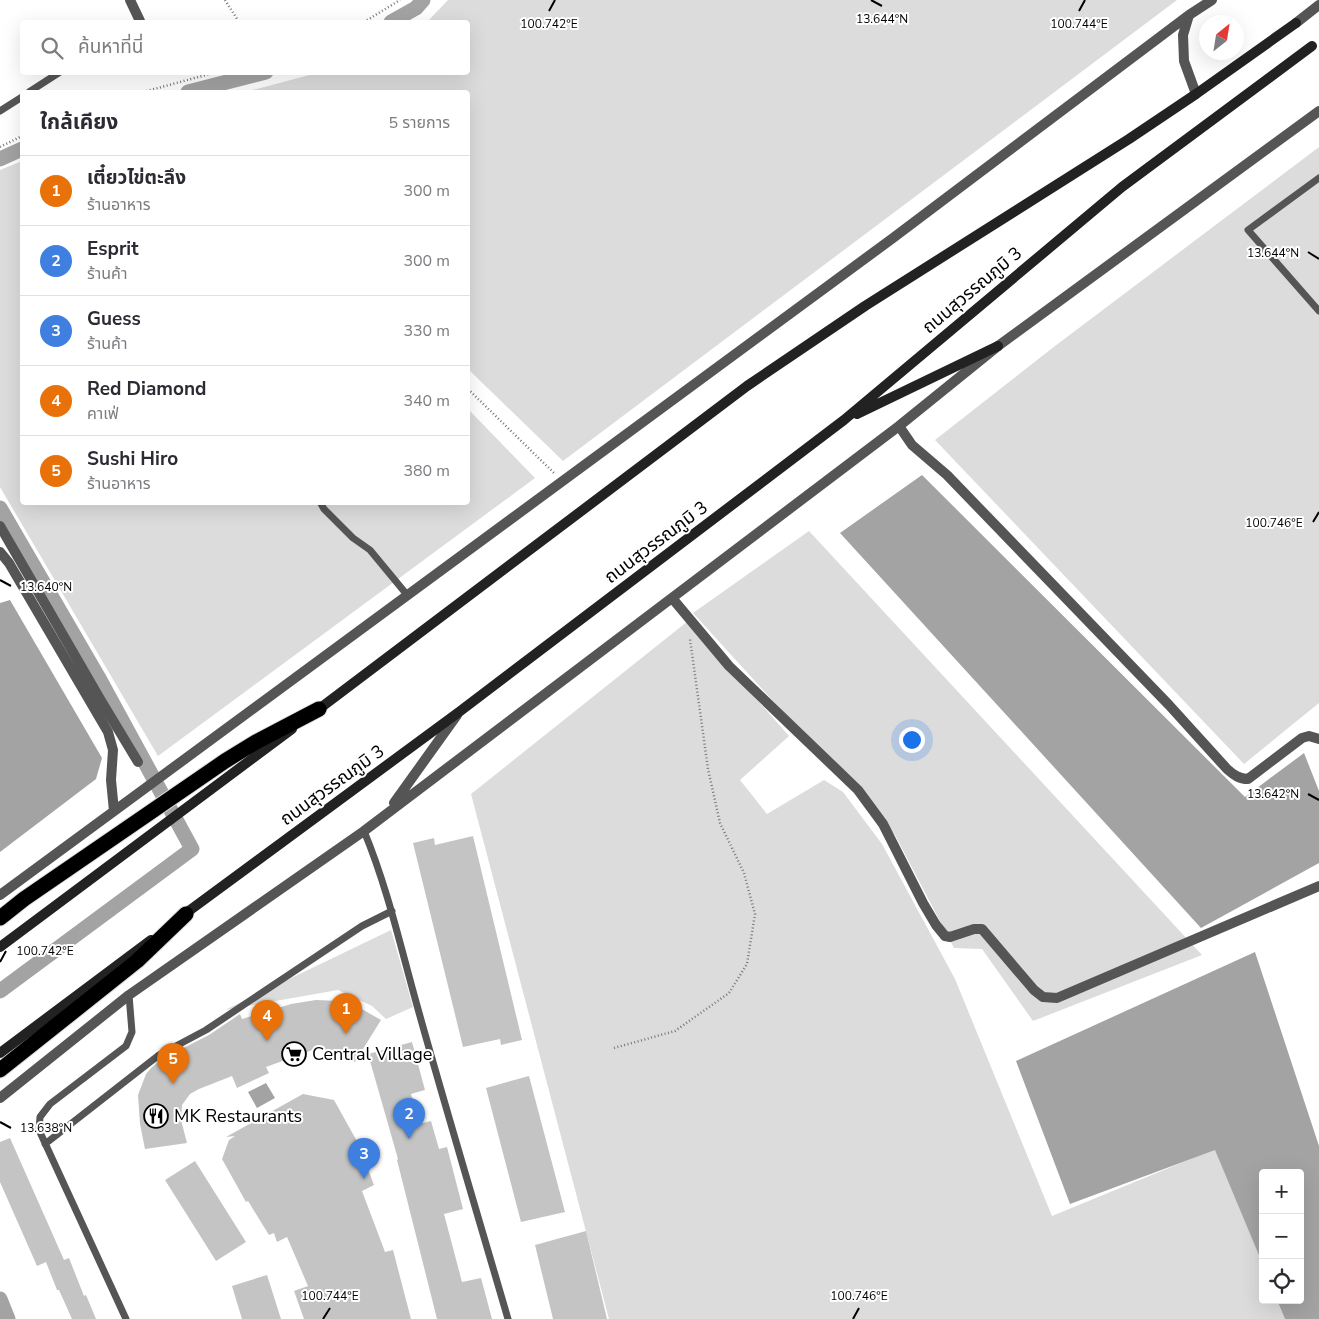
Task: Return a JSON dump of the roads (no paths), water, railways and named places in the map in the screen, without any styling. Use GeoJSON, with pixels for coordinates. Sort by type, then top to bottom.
{"type":"FeatureCollection","features":[{"type":"Feature","properties":{"kind":"highway"},"geometry":{"type":"LineString","coordinates":[[0,918],[24,899],[225,761],[256,742],[319,709]]}},
{"type":"Feature","properties":{"kind":"highway"},"geometry":{"type":"LineString","coordinates":[[0,1070],[136,961],[186,914]]}},
{"type":"Feature","properties":{"kind":"main road","name":"ถนนสุวรรณภูมิ 3"},"geometry":{"type":"LineString","coordinates":[[0,947],[188,808],[747,386],[865,306],[1129,139],[1296,23]]}},
{"type":"Feature","properties":{"kind":"main road","name":"ถนนสุวรรณภูมิ 3"},"geometry":{"type":"LineString","coordinates":[[0,1053],[459,712],[844,420],[1122,187],[1316,44]]}},
{"type":"Feature","properties":{"kind":"main road"},"geometry":{"type":"LineString","coordinates":[[844,420],[998,346]]}},
{"type":"Feature","properties":{"kind":"street"},"geometry":{"type":"LineString","coordinates":[[130,0],[140,20]]}},
{"type":"Feature","properties":{"kind":"street"},"geometry":{"type":"LineString","coordinates":[[0,895],[174,769],[893,238],[1189,15],[1212,0]]}},
{"type":"Feature","properties":{"kind":"street","name":"ถนนสุวรรณภูมิ 3"},"geometry":{"type":"LineString","coordinates":[[1296,23],[1319,5]]}},
{"type":"Feature","properties":{"kind":"street"},"geometry":{"type":"LineString","coordinates":[[1189,15],[1183,35],[1182,48],[1184,62],[1196,94]]}},
{"type":"Feature","properties":{"kind":"street"},"geometry":{"type":"LineString","coordinates":[[0,1098],[129,995],[364,831],[899,426],[998,346],[1319,111]]}},
{"type":"Feature","properties":{"kind":"street"},"geometry":{"type":"LineString","coordinates":[[899,426],[912,445],[947,475],[1162,698],[1227,769],[1235,775],[1242,779],[1248,779],[1302,738],[1309,736],[1319,739]]}},
{"type":"Feature","properties":{"kind":"street"},"geometry":{"type":"LineString","coordinates":[[0,526],[138,762]]}},
{"type":"Feature","properties":{"kind":"street"},"geometry":{"type":"LineString","coordinates":[[0,552],[9,563],[108,732],[113,750],[111,780],[114,812]]}},
{"type":"Feature","properties":{"kind":"street"},"geometry":{"type":"LineString","coordinates":[[672,598],[729,666],[858,790],[883,824],[923,903],[945,936],[950,937],[974,928],[982,929],[1034,990],[1043,997],[1057,998],[1319,886]]}},
{"type":"Feature","properties":{"kind":"street"},"geometry":{"type":"LineString","coordinates":[[388,812],[459,712]]}},
{"type":"Feature","properties":{"kind":"lane"},"geometry":{"type":"LineString","coordinates":[[32,90],[55,75]]}},
{"type":"Feature","properties":{"kind":"lane"},"geometry":{"type":"LineString","coordinates":[[0,111],[20,98]]}},
{"type":"Feature","properties":{"kind":"lane"},"geometry":{"type":"LineString","coordinates":[[1319,178],[1248,230],[1319,311]]}},
{"type":"Feature","properties":{"kind":"lane"},"geometry":{"type":"LineString","coordinates":[[322,505],[324,510],[353,538],[370,550],[408,596]]}},
{"type":"Feature","properties":{"kind":"lane"},"geometry":{"type":"LineString","coordinates":[[364,831],[376,858],[392,911],[417,1006],[508,1319]]}},
{"type":"Feature","properties":{"kind":"lane"},"geometry":{"type":"LineString","coordinates":[[45,1144],[159,1055],[206,1030],[362,926],[392,911]]}},
{"type":"Feature","properties":{"kind":"lane"},"geometry":{"type":"LineString","coordinates":[[126,1319],[45,1144],[40,1130],[40,1117],[50,1104],[118,1054],[126,1046],[132,1032],[129,995]]}},
{"type":"Feature","properties":{"kind":"waterway"},"geometry":{"type":"LineString","coordinates":[[395,20],[416,8],[423,0]]}},
{"type":"Feature","properties":{"kind":"waterway"},"geometry":{"type":"LineString","coordinates":[[196,90],[254,75]]}},
{"type":"Feature","properties":{"kind":"waterway"},"geometry":{"type":"LineString","coordinates":[[0,159],[20,150]]}},
{"type":"Feature","properties":{"kind":"waterway"},"geometry":{"type":"LineString","coordinates":[[0,508],[100,680],[192,849],[0,991]]}},
{"type":"Feature","properties":{"kind":"waterway"},"geometry":{"type":"LineString","coordinates":[[0,1299],[8,1319]]}},
{"type":"Feature","properties":{"kind":"place","name":"เตี๋ยวไข่ตะลึง"},"geometry":{"type":"Point","coordinates":[346,1034]}},
{"type":"Feature","properties":{"kind":"place","name":"Red Diamond"},"geometry":{"type":"Point","coordinates":[267,1041]}},
{"type":"Feature","properties":{"kind":"place","name":"Central Village"},"geometry":{"type":"Point","coordinates":[294,1054]}},
{"type":"Feature","properties":{"kind":"place","name":"Sushi Hiro"},"geometry":{"type":"Point","coordinates":[173,1084]}},
{"type":"Feature","properties":{"kind":"place","name":"MK Restaurants"},"geometry":{"type":"Point","coordinates":[156,1116]}},
{"type":"Feature","properties":{"kind":"place","name":"Esprit"},"geometry":{"type":"Point","coordinates":[409,1139]}},
{"type":"Feature","properties":{"kind":"place","name":"Guess"},"geometry":{"type":"Point","coordinates":[364,1179]}}]}
